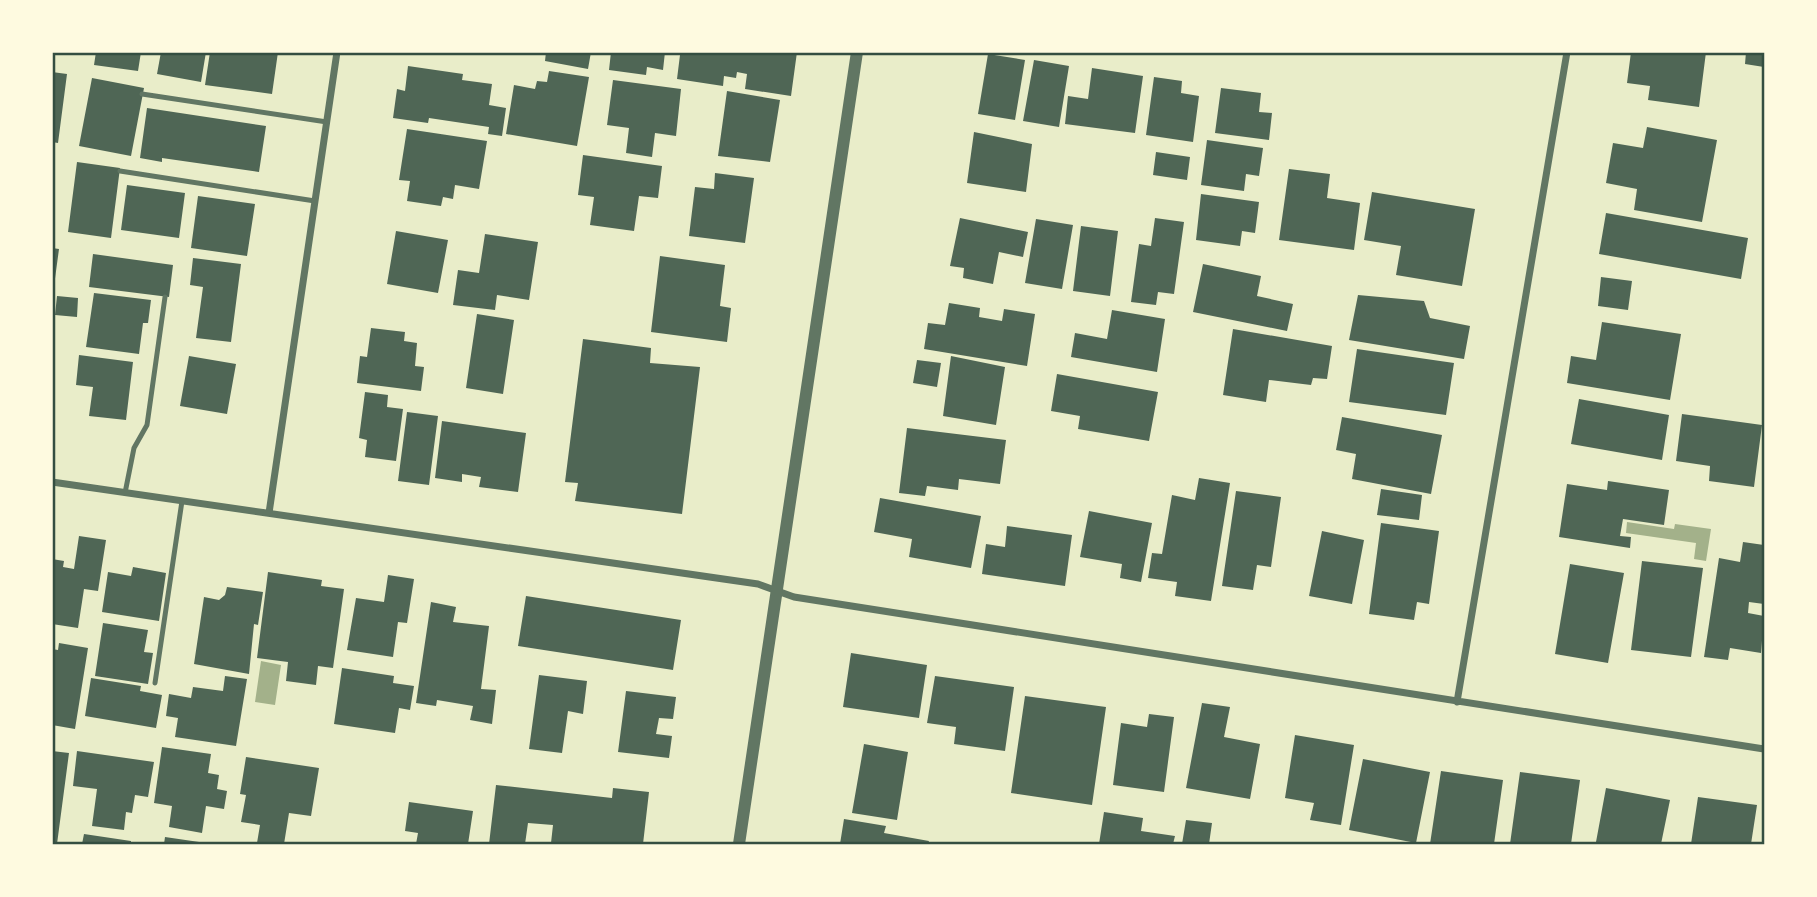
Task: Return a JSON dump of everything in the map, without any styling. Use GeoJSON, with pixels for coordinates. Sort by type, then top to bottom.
{"type":"FeatureCollection","features":[{"type":"Feature","properties":{"kind":"street"},"geometry":{"type":"LineString","coordinates":[[269,513],[337,52]]}},
{"type":"Feature","properties":{"kind":"street"},"geometry":{"type":"LineString","coordinates":[[739,845],[857,52]]}},
{"type":"Feature","properties":{"kind":"street"},"geometry":{"type":"LineString","coordinates":[[1457,702],[1567,52]]}},
{"type":"Feature","properties":{"kind":"street"},"geometry":{"type":"LineString","coordinates":[[52,482],[758,584],[794,597],[1765,749]]}},
{"type":"Feature","properties":{"kind":"lane"},"geometry":{"type":"LineString","coordinates":[[142,94],[327,122]]}},
{"type":"Feature","properties":{"kind":"lane"},"geometry":{"type":"LineString","coordinates":[[120,171],[316,201]]}},
{"type":"Feature","properties":{"kind":"lane"},"geometry":{"type":"LineString","coordinates":[[125,493],[134,448],[147,425],[165,297]]}},
{"type":"Feature","properties":{"kind":"lane"},"geometry":{"type":"LineString","coordinates":[[155,683],[182,501]]}},
{"type":"Feature","properties":{"kind":"shaded area"},"geometry":{"type":"Polygon","coordinates":[[[1627,522],[1674,529],[1675,524],[1711,529],[1706,561],[1694,559],[1696,543],[1626,533],[1627,522]]]}},
{"type":"Feature","properties":{"kind":"shaded area"},"geometry":{"type":"Polygon","coordinates":[[[261,661],[281,665],[275,705],[255,702],[261,661]]]}},
{"type":"Feature","properties":{"kind":"building"},"geometry":{"type":"Polygon","coordinates":[[[96,52],[141,52],[138,71],[94,65],[96,52]]]}},
{"type":"Feature","properties":{"kind":"building"},"geometry":{"type":"Polygon","coordinates":[[[161,52],[206,52],[201,82],[157,74],[161,52]]]}},
{"type":"Feature","properties":{"kind":"building"},"geometry":{"type":"Polygon","coordinates":[[[210,52],[278,52],[272,94],[205,85],[210,52]]]}},
{"type":"Feature","properties":{"kind":"building"},"geometry":{"type":"Polygon","coordinates":[[[546,52],[591,52],[588,69],[545,61],[546,52]]]}},
{"type":"Feature","properties":{"kind":"building"},"geometry":{"type":"Polygon","coordinates":[[[611,52],[665,52],[663,70],[647,67],[646,75],[609,70],[611,52]]]}},
{"type":"Feature","properties":{"kind":"building"},"geometry":{"type":"Polygon","coordinates":[[[674,52],[797,52],[791,96],[745,89],[747,74],[737,72],[736,78],[724,76],[723,86],[677,79],[680,55],[674,52]]]}},
{"type":"Feature","properties":{"kind":"building"},"geometry":{"type":"Polygon","coordinates":[[[1631,52],[1706,52],[1699,107],[1648,100],[1650,86],[1627,83],[1631,52]]]}},
{"type":"Feature","properties":{"kind":"building"},"geometry":{"type":"Polygon","coordinates":[[[1746,52],[1764,52],[1764,67],[1745,64],[1746,52]]]}},
{"type":"Feature","properties":{"kind":"building"},"geometry":{"type":"Polygon","coordinates":[[[988,54],[1025,60],[1015,120],[978,114],[988,54]]]}},
{"type":"Feature","properties":{"kind":"building"},"geometry":{"type":"Polygon","coordinates":[[[1034,60],[1069,66],[1059,127],[1023,121],[1034,60]]]}},
{"type":"Feature","properties":{"kind":"building"},"geometry":{"type":"Polygon","coordinates":[[[408,66],[463,74],[462,80],[492,84],[489,105],[506,108],[502,136],[488,134],[489,127],[429,118],[428,123],[393,118],[397,89],[405,91],[408,66]]]}},
{"type":"Feature","properties":{"kind":"building"},"geometry":{"type":"Polygon","coordinates":[[[1092,68],[1143,76],[1135,133],[1065,124],[1068,96],[1088,99],[1092,68]]]}},
{"type":"Feature","properties":{"kind":"building"},"geometry":{"type":"Polygon","coordinates":[[[549,71],[589,77],[577,146],[506,134],[514,85],[535,89],[537,81],[547,82],[549,71]]]}},
{"type":"Feature","properties":{"kind":"building"},"geometry":{"type":"Polygon","coordinates":[[[52,72],[67,74],[58,143],[52,142],[52,72]]]}},
{"type":"Feature","properties":{"kind":"building"},"geometry":{"type":"Polygon","coordinates":[[[1154,77],[1182,81],[1181,93],[1199,96],[1193,142],[1146,135],[1154,77]]]}},
{"type":"Feature","properties":{"kind":"building"},"geometry":{"type":"Polygon","coordinates":[[[92,78],[144,88],[131,156],[79,146],[92,78]]]}},
{"type":"Feature","properties":{"kind":"building"},"geometry":{"type":"Polygon","coordinates":[[[613,80],[681,89],[676,136],[655,133],[652,157],[626,153],[629,128],[607,125],[613,80]]]}},
{"type":"Feature","properties":{"kind":"building"},"geometry":{"type":"Polygon","coordinates":[[[1221,88],[1261,93],[1259,112],[1272,113],[1269,140],[1215,133],[1221,88]]]}},
{"type":"Feature","properties":{"kind":"building"},"geometry":{"type":"Polygon","coordinates":[[[727,91],[780,100],[770,162],[718,156],[727,91]]]}},
{"type":"Feature","properties":{"kind":"building"},"geometry":{"type":"Polygon","coordinates":[[[147,108],[266,126],[259,172],[162,158],[162,162],[140,158],[147,108]]]}},
{"type":"Feature","properties":{"kind":"building"},"geometry":{"type":"Polygon","coordinates":[[[1647,127],[1717,140],[1702,222],[1634,210],[1637,189],[1606,183],[1613,143],[1643,148],[1647,127]]]}},
{"type":"Feature","properties":{"kind":"building"},"geometry":{"type":"Polygon","coordinates":[[[407,129],[487,141],[479,189],[455,185],[453,199],[443,197],[441,206],[407,201],[410,181],[399,180],[407,129]]]}},
{"type":"Feature","properties":{"kind":"building"},"geometry":{"type":"Polygon","coordinates":[[[974,132],[1032,144],[1026,192],[967,183],[974,132]]]}},
{"type":"Feature","properties":{"kind":"building"},"geometry":{"type":"Polygon","coordinates":[[[1207,140],[1263,148],[1259,176],[1246,174],[1244,191],[1201,185],[1207,140]]]}},
{"type":"Feature","properties":{"kind":"building"},"geometry":{"type":"Polygon","coordinates":[[[1156,152],[1190,157],[1187,180],[1153,175],[1156,152]]]}},
{"type":"Feature","properties":{"kind":"building"},"geometry":{"type":"Polygon","coordinates":[[[583,155],[662,166],[658,198],[639,196],[634,231],[590,225],[594,197],[578,195],[583,155]]]}},
{"type":"Feature","properties":{"kind":"building"},"geometry":{"type":"Polygon","coordinates":[[[77,162],[120,168],[111,238],[68,232],[77,162]]]}},
{"type":"Feature","properties":{"kind":"building"},"geometry":{"type":"Polygon","coordinates":[[[1289,169],[1330,174],[1327,198],[1360,203],[1354,250],[1279,240],[1289,169]]]}},
{"type":"Feature","properties":{"kind":"building"},"geometry":{"type":"Polygon","coordinates":[[[715,173],[754,178],[745,243],[689,236],[695,187],[714,189],[715,173]]]}},
{"type":"Feature","properties":{"kind":"building"},"geometry":{"type":"Polygon","coordinates":[[[127,185],[185,193],[179,238],[121,230],[127,185]]]}},
{"type":"Feature","properties":{"kind":"building"},"geometry":{"type":"Polygon","coordinates":[[[1372,192],[1475,209],[1462,286],[1396,275],[1401,246],[1364,240],[1372,192]]]}},
{"type":"Feature","properties":{"kind":"building"},"geometry":{"type":"Polygon","coordinates":[[[1201,194],[1259,202],[1255,233],[1242,231],[1240,246],[1196,240],[1201,194]]]}},
{"type":"Feature","properties":{"kind":"building"},"geometry":{"type":"Polygon","coordinates":[[[198,196],[255,204],[247,256],[191,248],[198,196]]]}},
{"type":"Feature","properties":{"kind":"building"},"geometry":{"type":"Polygon","coordinates":[[[1606,213],[1748,238],[1741,279],[1599,254],[1606,213]]]}},
{"type":"Feature","properties":{"kind":"building"},"geometry":{"type":"Polygon","coordinates":[[[960,218],[1028,232],[1023,257],[999,252],[993,284],[963,278],[964,268],[950,266],[960,218]]]}},
{"type":"Feature","properties":{"kind":"building"},"geometry":{"type":"Polygon","coordinates":[[[1155,218],[1184,222],[1174,294],[1158,292],[1156,305],[1131,302],[1139,244],[1151,246],[1155,218]]]}},
{"type":"Feature","properties":{"kind":"building"},"geometry":{"type":"Polygon","coordinates":[[[1036,219],[1073,225],[1062,289],[1025,283],[1036,219]]]}},
{"type":"Feature","properties":{"kind":"building"},"geometry":{"type":"Polygon","coordinates":[[[1081,226],[1118,231],[1110,296],[1073,291],[1081,226]]]}},
{"type":"Feature","properties":{"kind":"building"},"geometry":{"type":"Polygon","coordinates":[[[396,231],[448,240],[438,293],[387,284],[396,231]]]}},
{"type":"Feature","properties":{"kind":"building"},"geometry":{"type":"Polygon","coordinates":[[[485,234],[538,242],[529,300],[497,295],[495,310],[453,305],[458,270],[479,273],[485,234]]]}},
{"type":"Feature","properties":{"kind":"building"},"geometry":{"type":"Polygon","coordinates":[[[52,248],[59,249],[54,286],[52,286],[52,248]]]}},
{"type":"Feature","properties":{"kind":"building"},"geometry":{"type":"Polygon","coordinates":[[[93,254],[173,265],[169,297],[89,287],[93,254]]]}},
{"type":"Feature","properties":{"kind":"building"},"geometry":{"type":"Polygon","coordinates":[[[660,256],[725,265],[720,306],[731,308],[727,342],[651,332],[660,256]]]}},
{"type":"Feature","properties":{"kind":"building"},"geometry":{"type":"Polygon","coordinates":[[[193,258],[241,264],[231,342],[196,338],[203,287],[190,285],[193,258]]]}},
{"type":"Feature","properties":{"kind":"building"},"geometry":{"type":"Polygon","coordinates":[[[1203,264],[1261,276],[1257,296],[1293,304],[1287,331],[1193,312],[1203,264]]]}},
{"type":"Feature","properties":{"kind":"building"},"geometry":{"type":"Polygon","coordinates":[[[1601,277],[1632,281],[1628,310],[1598,306],[1601,277]]]}},
{"type":"Feature","properties":{"kind":"building"},"geometry":{"type":"Polygon","coordinates":[[[94,293],[151,300],[148,323],[143,323],[139,354],[86,347],[94,293]]]}},
{"type":"Feature","properties":{"kind":"building"},"geometry":{"type":"Polygon","coordinates":[[[1358,295],[1424,301],[1430,318],[1470,326],[1464,359],[1349,340],[1358,295]]]}},
{"type":"Feature","properties":{"kind":"building"},"geometry":{"type":"Polygon","coordinates":[[[57,296],[78,298],[77,317],[55,315],[57,296]]]}},
{"type":"Feature","properties":{"kind":"building"},"geometry":{"type":"Polygon","coordinates":[[[949,303],[980,308],[979,317],[1002,321],[1004,309],[1035,314],[1027,366],[924,349],[928,323],[945,325],[949,303]]]}},
{"type":"Feature","properties":{"kind":"building"},"geometry":{"type":"Polygon","coordinates":[[[1112,310],[1165,319],[1157,372],[1071,357],[1075,333],[1107,339],[1112,310]]]}},
{"type":"Feature","properties":{"kind":"building"},"geometry":{"type":"Polygon","coordinates":[[[477,314],[514,320],[503,394],[466,388],[477,314]]]}},
{"type":"Feature","properties":{"kind":"building"},"geometry":{"type":"Polygon","coordinates":[[[1602,322],[1681,334],[1670,400],[1567,383],[1571,356],[1596,360],[1602,322]]]}},
{"type":"Feature","properties":{"kind":"building"},"geometry":{"type":"Polygon","coordinates":[[[371,328],[405,332],[404,341],[417,343],[415,366],[424,367],[421,391],[357,383],[360,356],[367,357],[371,328]]]}},
{"type":"Feature","properties":{"kind":"building"},"geometry":{"type":"Polygon","coordinates":[[[1233,329],[1332,346],[1327,379],[1313,378],[1311,385],[1269,380],[1266,402],[1223,395],[1233,329]]]}},
{"type":"Feature","properties":{"kind":"building"},"geometry":{"type":"Polygon","coordinates":[[[583,339],[651,348],[650,363],[700,367],[682,514],[575,501],[578,483],[565,482],[583,339]]]}},
{"type":"Feature","properties":{"kind":"building"},"geometry":{"type":"Polygon","coordinates":[[[1357,349],[1454,363],[1446,415],[1349,402],[1357,349]]]}},
{"type":"Feature","properties":{"kind":"building"},"geometry":{"type":"Polygon","coordinates":[[[79,355],[133,362],[126,420],[89,416],[93,387],[76,385],[79,355]]]}},
{"type":"Feature","properties":{"kind":"building"},"geometry":{"type":"Polygon","coordinates":[[[189,356],[236,364],[227,414],[180,406],[189,356]]]}},
{"type":"Feature","properties":{"kind":"building"},"geometry":{"type":"Polygon","coordinates":[[[951,356],[1005,367],[996,425],[943,416],[951,356]]]}},
{"type":"Feature","properties":{"kind":"building"},"geometry":{"type":"Polygon","coordinates":[[[917,360],[941,363],[937,387],[913,383],[917,360]]]}},
{"type":"Feature","properties":{"kind":"building"},"geometry":{"type":"Polygon","coordinates":[[[1057,374],[1158,392],[1149,441],[1078,429],[1080,416],[1051,411],[1057,374]]]}},
{"type":"Feature","properties":{"kind":"building"},"geometry":{"type":"Polygon","coordinates":[[[365,392],[388,395],[387,407],[403,409],[396,461],[365,457],[367,440],[359,438],[365,392]]]}},
{"type":"Feature","properties":{"kind":"building"},"geometry":{"type":"Polygon","coordinates":[[[1579,399],[1669,415],[1662,460],[1571,444],[1579,399]]]}},
{"type":"Feature","properties":{"kind":"building"},"geometry":{"type":"Polygon","coordinates":[[[407,412],[438,416],[429,485],[398,481],[407,412]]]}},
{"type":"Feature","properties":{"kind":"building"},"geometry":{"type":"Polygon","coordinates":[[[1682,414],[1762,425],[1754,487],[1709,481],[1710,466],[1676,461],[1682,414]]]}},
{"type":"Feature","properties":{"kind":"building"},"geometry":{"type":"Polygon","coordinates":[[[1342,417],[1442,435],[1431,494],[1352,479],[1356,454],[1336,450],[1342,417]]]}},
{"type":"Feature","properties":{"kind":"building"},"geometry":{"type":"Polygon","coordinates":[[[442,421],[526,433],[518,492],[479,487],[481,477],[462,474],[462,482],[435,478],[442,421]]]}},
{"type":"Feature","properties":{"kind":"building"},"geometry":{"type":"Polygon","coordinates":[[[907,428],[1006,440],[1000,484],[959,479],[958,490],[927,486],[925,496],[899,493],[907,428]]]}},
{"type":"Feature","properties":{"kind":"building"},"geometry":{"type":"Polygon","coordinates":[[[1199,478],[1230,483],[1211,601],[1175,596],[1177,582],[1148,578],[1152,553],[1162,554],[1172,495],[1195,500],[1199,478]]]}},
{"type":"Feature","properties":{"kind":"building"},"geometry":{"type":"Polygon","coordinates":[[[1608,481],[1669,490],[1664,525],[1623,519],[1620,536],[1631,537],[1630,548],[1559,537],[1567,484],[1607,490],[1608,481]]]}},
{"type":"Feature","properties":{"kind":"building"},"geometry":{"type":"Polygon","coordinates":[[[1381,489],[1422,495],[1419,520],[1377,515],[1381,489]]]}},
{"type":"Feature","properties":{"kind":"building"},"geometry":{"type":"Polygon","coordinates":[[[1236,491],[1281,497],[1271,567],[1257,565],[1253,590],[1222,586],[1236,491]]]}},
{"type":"Feature","properties":{"kind":"building"},"geometry":{"type":"Polygon","coordinates":[[[880,498],[981,516],[971,568],[909,557],[912,539],[874,532],[880,498]]]}},
{"type":"Feature","properties":{"kind":"building"},"geometry":{"type":"Polygon","coordinates":[[[1089,511],[1152,523],[1141,582],[1120,578],[1122,564],[1080,557],[1089,511]]]}},
{"type":"Feature","properties":{"kind":"building"},"geometry":{"type":"Polygon","coordinates":[[[1381,523],[1439,531],[1429,604],[1417,602],[1414,620],[1369,614],[1381,523]]]}},
{"type":"Feature","properties":{"kind":"building"},"geometry":{"type":"Polygon","coordinates":[[[1007,526],[1072,535],[1065,586],[982,574],[986,544],[1005,547],[1007,526]]]}},
{"type":"Feature","properties":{"kind":"building"},"geometry":{"type":"Polygon","coordinates":[[[1322,531],[1364,540],[1352,604],[1309,596],[1322,531]]]}},
{"type":"Feature","properties":{"kind":"building"},"geometry":{"type":"Polygon","coordinates":[[[79,536],[106,540],[98,591],[84,589],[78,628],[52,624],[52,559],[64,561],[63,567],[74,569],[79,536]]]}},
{"type":"Feature","properties":{"kind":"building"},"geometry":{"type":"Polygon","coordinates":[[[1743,542],[1764,545],[1764,604],[1749,602],[1748,613],[1764,616],[1761,653],[1730,648],[1728,660],[1704,657],[1719,558],[1740,562],[1743,542]]]}},
{"type":"Feature","properties":{"kind":"building"},"geometry":{"type":"Polygon","coordinates":[[[1642,561],[1703,568],[1691,657],[1631,650],[1642,561]]]}},
{"type":"Feature","properties":{"kind":"building"},"geometry":{"type":"Polygon","coordinates":[[[1570,564],[1624,573],[1608,663],[1555,654],[1570,564]]]}},
{"type":"Feature","properties":{"kind":"building"},"geometry":{"type":"Polygon","coordinates":[[[133,567],[166,573],[159,621],[102,612],[108,572],[131,576],[133,567]]]}},
{"type":"Feature","properties":{"kind":"building"},"geometry":{"type":"Polygon","coordinates":[[[268,572],[322,580],[321,586],[344,589],[333,668],[318,666],[316,685],[286,681],[288,662],[257,658],[268,572]]]}},
{"type":"Feature","properties":{"kind":"building"},"geometry":{"type":"Polygon","coordinates":[[[388,575],[414,579],[407,623],[398,622],[393,657],[347,650],[356,598],[384,602],[388,575]]]}},
{"type":"Feature","properties":{"kind":"building"},"geometry":{"type":"Polygon","coordinates":[[[227,587],[263,592],[258,625],[254,624],[249,674],[194,664],[204,597],[219,600],[225,595],[227,587]]]}},
{"type":"Feature","properties":{"kind":"building"},"geometry":{"type":"Polygon","coordinates":[[[526,596],[681,620],[673,670],[518,646],[526,596]]]}},
{"type":"Feature","properties":{"kind":"building"},"geometry":{"type":"Polygon","coordinates":[[[431,602],[456,607],[453,622],[489,626],[481,689],[496,690],[492,724],[470,720],[473,706],[437,700],[436,706],[416,703],[431,602]]]}},
{"type":"Feature","properties":{"kind":"building"},"geometry":{"type":"Polygon","coordinates":[[[103,623],[148,630],[144,652],[153,653],[148,684],[95,676],[103,623]]]}},
{"type":"Feature","properties":{"kind":"building"},"geometry":{"type":"Polygon","coordinates":[[[59,643],[88,648],[75,729],[52,725],[52,649],[58,650],[59,643]]]}},
{"type":"Feature","properties":{"kind":"building"},"geometry":{"type":"Polygon","coordinates":[[[851,653],[927,665],[919,718],[843,707],[851,653]]]}},
{"type":"Feature","properties":{"kind":"building"},"geometry":{"type":"Polygon","coordinates":[[[342,668],[394,676],[393,683],[414,686],[410,710],[399,708],[395,733],[334,724],[342,668]]]}},
{"type":"Feature","properties":{"kind":"building"},"geometry":{"type":"Polygon","coordinates":[[[539,675],[587,681],[583,714],[568,711],[562,753],[529,749],[539,675]]]}},
{"type":"Feature","properties":{"kind":"building"},"geometry":{"type":"Polygon","coordinates":[[[225,676],[247,679],[236,746],[175,737],[178,718],[166,716],[169,694],[191,698],[193,687],[223,691],[225,676]]]}},
{"type":"Feature","properties":{"kind":"building"},"geometry":{"type":"Polygon","coordinates":[[[935,676],[1014,687],[1005,751],[954,744],[956,727],[927,723],[935,676]]]}},
{"type":"Feature","properties":{"kind":"building"},"geometry":{"type":"Polygon","coordinates":[[[91,678],[141,686],[140,691],[162,695],[156,728],[85,716],[91,678]]]}},
{"type":"Feature","properties":{"kind":"building"},"geometry":{"type":"Polygon","coordinates":[[[626,691],[676,697],[673,719],[659,718],[656,734],[672,736],[669,758],[618,752],[626,691]]]}},
{"type":"Feature","properties":{"kind":"building"},"geometry":{"type":"Polygon","coordinates":[[[1025,696],[1106,707],[1092,805],[1011,793],[1025,696]]]}},
{"type":"Feature","properties":{"kind":"building"},"geometry":{"type":"Polygon","coordinates":[[[1202,703],[1230,707],[1224,737],[1260,744],[1250,799],[1186,788],[1202,703]]]}},
{"type":"Feature","properties":{"kind":"building"},"geometry":{"type":"Polygon","coordinates":[[[1149,714],[1174,717],[1164,792],[1113,785],[1121,723],[1147,727],[1149,714]]]}},
{"type":"Feature","properties":{"kind":"building"},"geometry":{"type":"Polygon","coordinates":[[[1295,735],[1354,745],[1341,825],[1310,820],[1314,803],[1285,798],[1295,735]]]}},
{"type":"Feature","properties":{"kind":"building"},"geometry":{"type":"Polygon","coordinates":[[[864,744],[908,752],[897,820],[852,813],[864,744]]]}},
{"type":"Feature","properties":{"kind":"building"},"geometry":{"type":"Polygon","coordinates":[[[162,747],[211,754],[208,773],[219,775],[217,789],[227,791],[224,809],[206,806],[202,833],[169,827],[172,806],[154,803],[162,747]]]}},
{"type":"Feature","properties":{"kind":"building"},"geometry":{"type":"Polygon","coordinates":[[[52,751],[69,753],[57,844],[52,844],[52,751]]]}},
{"type":"Feature","properties":{"kind":"building"},"geometry":{"type":"Polygon","coordinates":[[[77,751],[154,762],[148,797],[135,795],[132,813],[126,812],[124,830],[92,826],[97,789],[73,786],[77,751]]]}},
{"type":"Feature","properties":{"kind":"building"},"geometry":{"type":"Polygon","coordinates":[[[246,757],[319,768],[311,816],[289,813],[284,844],[257,843],[260,825],[241,822],[246,795],[240,794],[246,757]]]}},
{"type":"Feature","properties":{"kind":"building"},"geometry":{"type":"Polygon","coordinates":[[[1363,759],[1430,772],[1416,843],[1349,830],[1363,759]]]}},
{"type":"Feature","properties":{"kind":"building"},"geometry":{"type":"Polygon","coordinates":[[[1441,771],[1503,780],[1494,844],[1430,844],[1441,771]]]}},
{"type":"Feature","properties":{"kind":"building"},"geometry":{"type":"Polygon","coordinates":[[[1520,772],[1580,780],[1571,844],[1510,844],[1520,772]]]}},
{"type":"Feature","properties":{"kind":"building"},"geometry":{"type":"Polygon","coordinates":[[[496,785],[612,798],[613,788],[649,792],[643,844],[551,843],[553,825],[528,823],[525,844],[489,844],[496,785]]]}},
{"type":"Feature","properties":{"kind":"building"},"geometry":{"type":"Polygon","coordinates":[[[1606,788],[1670,800],[1661,844],[1596,842],[1606,788]]]}},
{"type":"Feature","properties":{"kind":"building"},"geometry":{"type":"Polygon","coordinates":[[[1698,797],[1757,805],[1751,844],[1691,844],[1698,797]]]}},
{"type":"Feature","properties":{"kind":"building"},"geometry":{"type":"Polygon","coordinates":[[[409,802],[473,811],[468,844],[416,844],[418,833],[405,831],[409,802]]]}},
{"type":"Feature","properties":{"kind":"building"},"geometry":{"type":"Polygon","coordinates":[[[1104,812],[1143,818],[1141,831],[1175,836],[1173,844],[1099,844],[1104,812]]]}},
{"type":"Feature","properties":{"kind":"building"},"geometry":{"type":"Polygon","coordinates":[[[844,819],[886,826],[884,833],[929,841],[928,844],[840,844],[844,819]]]}},
{"type":"Feature","properties":{"kind":"building"},"geometry":{"type":"Polygon","coordinates":[[[1186,820],[1212,823],[1209,844],[1182,844],[1186,820]]]}},
{"type":"Feature","properties":{"kind":"building"},"geometry":{"type":"Polygon","coordinates":[[[84,834],[131,841],[131,844],[82,844],[84,834]]]}},
{"type":"Feature","properties":{"kind":"building"},"geometry":{"type":"Polygon","coordinates":[[[165,837],[206,843],[206,844],[164,844],[165,837]]]}}]}
